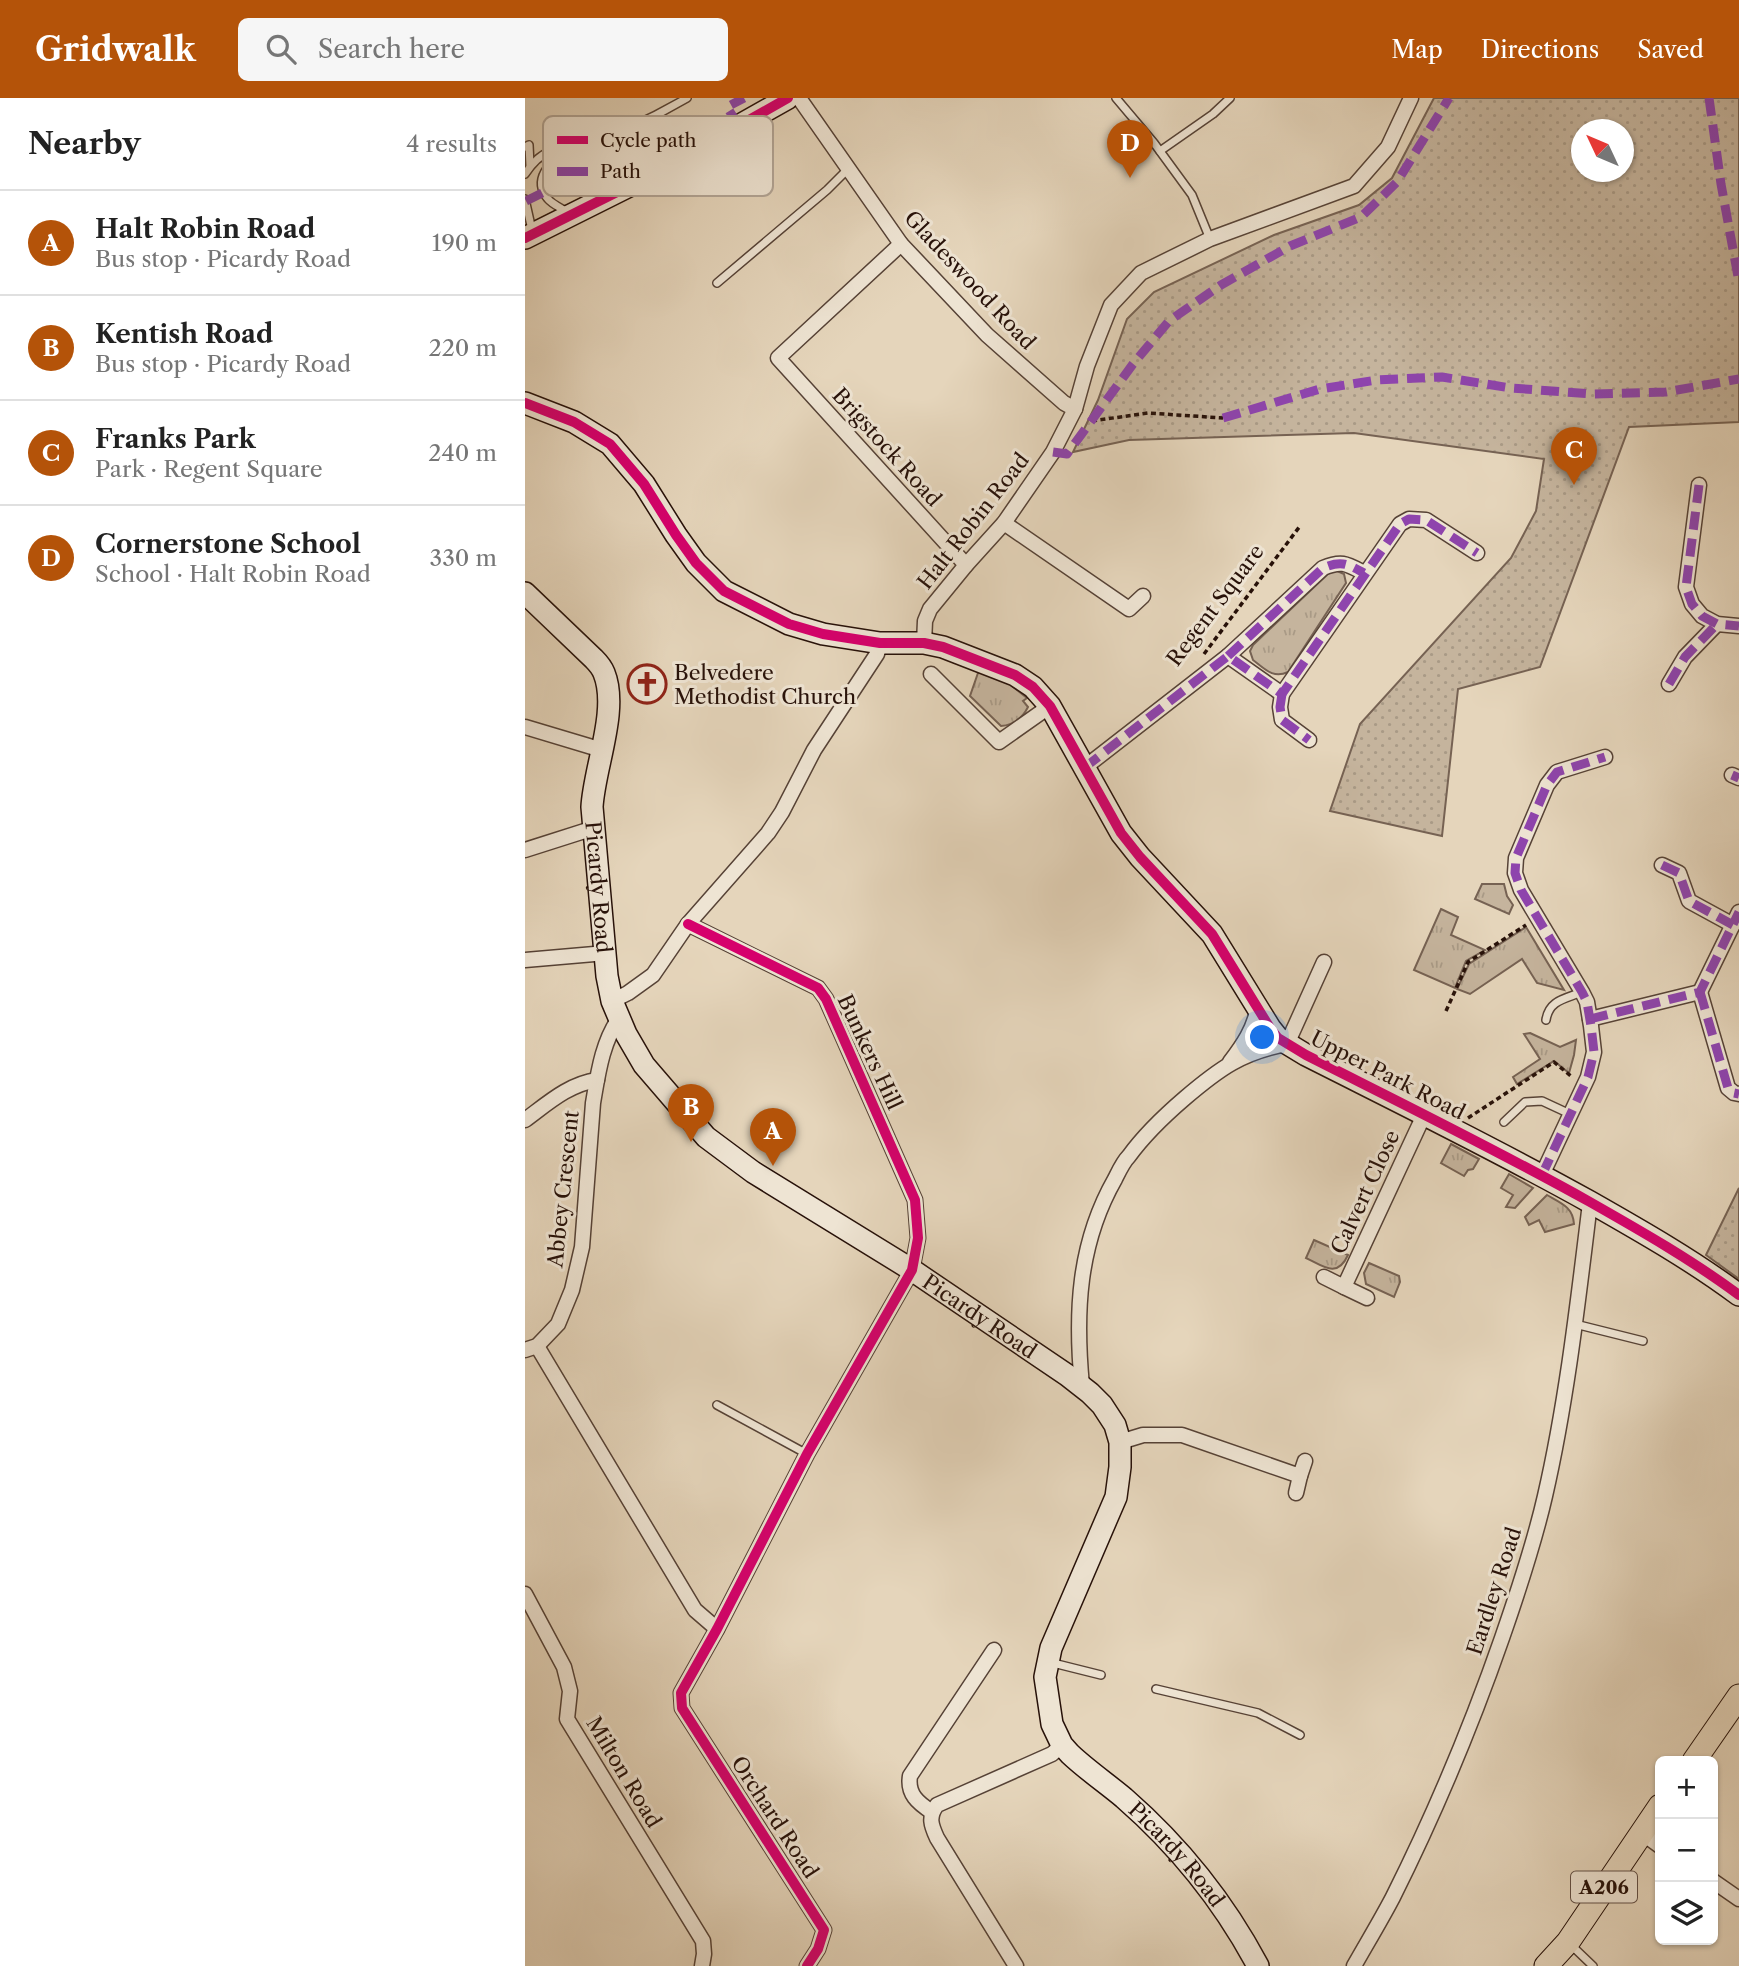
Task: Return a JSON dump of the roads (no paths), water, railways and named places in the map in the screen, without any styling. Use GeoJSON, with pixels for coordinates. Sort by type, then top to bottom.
{"type":"FeatureCollection","features":[{"type":"Feature","properties":{"kind":"main road"},"geometry":{"type":"LineString","coordinates":[[756,116],[788,98]]}},
{"type":"Feature","properties":{"kind":"main road"},"geometry":{"type":"LineString","coordinates":[[529,236],[609,196]]}},
{"type":"Feature","properties":{"kind":"main road","name":"Upper Park Road"},"geometry":{"type":"LineString","coordinates":[[525,403],[574,422],[610,444],[644,484],[697,563],[724,591],[789,624],[823,634],[880,643],[924,643],[961,653],[1016,675],[1033,687],[1050,706],[1121,833],[1212,934],[1278,1038],[1542,1175],[1634,1227],[1739,1295]]}},
{"type":"Feature","properties":{"kind":"main road","name":"Picardy Road"},"geometry":{"type":"LineString","coordinates":[[525,593],[585,648],[603,671],[608,705],[592,807],[607,976],[626,1034],[645,1065],[706,1137],[753,1172],[912,1270],[1082,1386],[1102,1405],[1115,1425],[1120,1442],[1116,1497],[1051,1648],[1045,1676],[1052,1724],[1062,1745],[1077,1761],[1125,1799],[1187,1861],[1229,1916],[1258,1966]]}},
{"type":"Feature","properties":{"kind":"main road"},"geometry":{"type":"LineString","coordinates":[[1698,1756],[1738,1702]]}},
{"type":"Feature","properties":{"kind":"main road","name":"A206"},"geometry":{"type":"LineString","coordinates":[[1546,1966],[1651,1839],[1656,1819]]}},
{"type":"Feature","properties":{"kind":"street","name":"Gladeswood Road"},"geometry":{"type":"LineString","coordinates":[[799,98],[901,244],[987,335],[1064,404],[1075,409]]}},
{"type":"Feature","properties":{"kind":"street","name":"Halt Robin Road"},"geometry":{"type":"LineString","coordinates":[[924,643],[925,621],[930,609],[1003,523],[1053,452],[1075,409],[1087,366],[1111,305],[1142,273],[1210,239],[1354,186],[1388,147],[1411,98]]}},
{"type":"Feature","properties":{"kind":"street","name":"Brigstock Road"},"geometry":{"type":"LineString","coordinates":[[901,244],[778,358],[965,565]]}},
{"type":"Feature","properties":{"kind":"street"},"geometry":{"type":"LineString","coordinates":[[1699,485],[1686,587],[1692,604],[1702,616],[1717,624],[1739,626]]}},
{"type":"Feature","properties":{"kind":"street"},"geometry":{"type":"LineString","coordinates":[[1309,740],[1282,720],[1282,694],[1400,524],[1409,519],[1426,520],[1478,553]]}},
{"type":"Feature","properties":{"kind":"street"},"geometry":{"type":"LineString","coordinates":[[1003,523],[1129,609],[1143,596]]}},
{"type":"Feature","properties":{"kind":"street","name":"Regent Square"},"geometry":{"type":"LineString","coordinates":[[1084,768],[1228,656],[1323,568],[1335,563],[1349,565],[1364,573]]}},
{"type":"Feature","properties":{"kind":"street"},"geometry":{"type":"LineString","coordinates":[[1669,684],[1685,657],[1717,624]]}},
{"type":"Feature","properties":{"kind":"street"},"geometry":{"type":"LineString","coordinates":[[616,1009],[628,993],[653,975],[688,925],[768,833],[814,750],[877,654],[880,643]]}},
{"type":"Feature","properties":{"kind":"street","name":"Regent Square"},"geometry":{"type":"LineString","coordinates":[[1228,656],[1282,694]]}},
{"type":"Feature","properties":{"kind":"street"},"geometry":{"type":"LineString","coordinates":[[932,674],[999,742],[1050,706]]}},
{"type":"Feature","properties":{"kind":"street"},"geometry":{"type":"LineString","coordinates":[[525,727],[602,750]]}},
{"type":"Feature","properties":{"kind":"street"},"geometry":{"type":"LineString","coordinates":[[1542,1175],[1588,1077],[1594,1052],[1587,1002],[1521,890],[1515,873],[1516,858],[1547,785],[1557,772],[1605,757]]}},
{"type":"Feature","properties":{"kind":"street"},"geometry":{"type":"LineString","coordinates":[[525,850],[594,828]]}},
{"type":"Feature","properties":{"kind":"street"},"geometry":{"type":"LineString","coordinates":[[1662,865],[1679,873],[1689,901],[1736,918],[1700,992],[1728,1088],[1739,1094]]}},
{"type":"Feature","properties":{"kind":"street","name":"Bunkers Hill"},"geometry":{"type":"LineString","coordinates":[[688,925],[818,988],[826,999],[915,1200],[918,1237],[912,1270]]}},
{"type":"Feature","properties":{"kind":"street"},"geometry":{"type":"LineString","coordinates":[[525,960],[606,953]]}},
{"type":"Feature","properties":{"kind":"street"},"geometry":{"type":"LineString","coordinates":[[1082,1386],[1079,1290],[1093,1229],[1104,1198],[1127,1157],[1160,1119],[1229,1063],[1259,1050],[1287,1044],[1324,962]]}},
{"type":"Feature","properties":{"kind":"street"},"geometry":{"type":"LineString","coordinates":[[1590,1019],[1700,992]]}},
{"type":"Feature","properties":{"kind":"street"},"geometry":{"type":"LineString","coordinates":[[1229,1063],[1251,1031],[1258,1007]]}},
{"type":"Feature","properties":{"kind":"street","name":"Abbey Crescent"},"geometry":{"type":"LineString","coordinates":[[531,1348],[558,1324],[572,1290],[582,1247],[593,1103],[616,1009]]}},
{"type":"Feature","properties":{"kind":"street"},"geometry":{"type":"LineString","coordinates":[[525,1120],[579,1083],[597,1080]]}},
{"type":"Feature","properties":{"kind":"street","name":"Calvert Close"},"geometry":{"type":"LineString","coordinates":[[1344,1287],[1424,1115]]}},
{"type":"Feature","properties":{"kind":"street","name":"Eardley Road"},"geometry":{"type":"LineString","coordinates":[[1354,1966],[1392,1899],[1441,1796],[1493,1665],[1517,1595],[1544,1500],[1558,1434],[1590,1203]]}},
{"type":"Feature","properties":{"kind":"street"},"geometry":{"type":"LineString","coordinates":[[531,1348],[695,1611],[717,1629],[807,1454],[912,1270]]}},
{"type":"Feature","properties":{"kind":"street","name":"Calvert Close"},"geometry":{"type":"LineString","coordinates":[[1324,1277],[1367,1298]]}},
{"type":"Feature","properties":{"kind":"street"},"geometry":{"type":"LineString","coordinates":[[1120,1442],[1143,1435],[1182,1435],[1300,1476]]}},
{"type":"Feature","properties":{"kind":"street"},"geometry":{"type":"LineString","coordinates":[[1296,1493],[1305,1461]]}},
{"type":"Feature","properties":{"kind":"street","name":"Milton Road"},"geometry":{"type":"LineString","coordinates":[[525,1594],[564,1667],[570,1690],[567,1719],[703,1941],[702,1966]]}},
{"type":"Feature","properties":{"kind":"street","name":"Orchard Road"},"geometry":{"type":"LineString","coordinates":[[717,1629],[681,1693],[682,1708],[824,1930],[818,1949],[807,1966]]}},
{"type":"Feature","properties":{"kind":"street"},"geometry":{"type":"LineString","coordinates":[[932,1812],[913,1796],[908,1786],[910,1776],[994,1650]]}},
{"type":"Feature","properties":{"kind":"street"},"geometry":{"type":"LineString","coordinates":[[1016,1966],[937,1838],[930,1818],[937,1804],[1052,1754],[1062,1745]]}},
{"type":"Feature","properties":{"kind":"street"},"geometry":{"type":"LineString","coordinates":[[1714,1882],[1739,1899]]}},
{"type":"Feature","properties":{"kind":"lane"},"geometry":{"type":"LineString","coordinates":[[653,116],[687,98]]}},
{"type":"Feature","properties":{"kind":"lane"},"geometry":{"type":"LineString","coordinates":[[1116,98],[1192,195],[1210,239]]}},
{"type":"Feature","properties":{"kind":"lane"},"geometry":{"type":"LineString","coordinates":[[1160,151],[1213,114],[1230,98]]}},
{"type":"Feature","properties":{"kind":"lane"},"geometry":{"type":"LineString","coordinates":[[525,147],[529,145],[530,166]]}},
{"type":"Feature","properties":{"kind":"lane"},"geometry":{"type":"LineString","coordinates":[[525,174],[543,155]]}},
{"type":"Feature","properties":{"kind":"lane"},"geometry":{"type":"LineString","coordinates":[[717,283],[848,169]]}},
{"type":"Feature","properties":{"kind":"lane"},"geometry":{"type":"LineString","coordinates":[[545,196],[571,215]]}},
{"type":"Feature","properties":{"kind":"lane"},"geometry":{"type":"LineString","coordinates":[[525,199],[529,236]]}},
{"type":"Feature","properties":{"kind":"lane"},"geometry":{"type":"LineString","coordinates":[[1546,1020],[1547,1011],[1552,1004],[1582,992]]}},
{"type":"Feature","properties":{"kind":"lane"},"geometry":{"type":"LineString","coordinates":[[1504,1122],[1525,1102],[1542,1101],[1570,1114]]}},
{"type":"Feature","properties":{"kind":"lane"},"geometry":{"type":"LineString","coordinates":[[1575,1324],[1643,1340]]}},
{"type":"Feature","properties":{"kind":"lane"},"geometry":{"type":"LineString","coordinates":[[717,1405],[807,1454]]}},
{"type":"Feature","properties":{"kind":"lane"},"geometry":{"type":"LineString","coordinates":[[1048,1662],[1101,1675]]}},
{"type":"Feature","properties":{"kind":"lane"},"geometry":{"type":"LineString","coordinates":[[1156,1689],[1258,1713],[1300,1735]]}},
{"type":"Feature","properties":{"kind":"lane"},"geometry":{"type":"LineString","coordinates":[[1567,1942],[1593,1966]]}},
{"type":"Feature","properties":{"kind":"place","name":"Cornerstone School"},"geometry":{"type":"Point","coordinates":[1130,178]}},
{"type":"Feature","properties":{"kind":"place","name":"Franks Park"},"geometry":{"type":"Point","coordinates":[1574,485]}},
{"type":"Feature","properties":{"kind":"place","name":"Belvedere Methodist Church"},"geometry":{"type":"Point","coordinates":[647,684]}},
{"type":"Feature","properties":{"kind":"place","name":"Kentish Road"},"geometry":{"type":"Point","coordinates":[691,1142]}},
{"type":"Feature","properties":{"kind":"place","name":"Halt Robin Road"},"geometry":{"type":"Point","coordinates":[773,1166]}}]}
